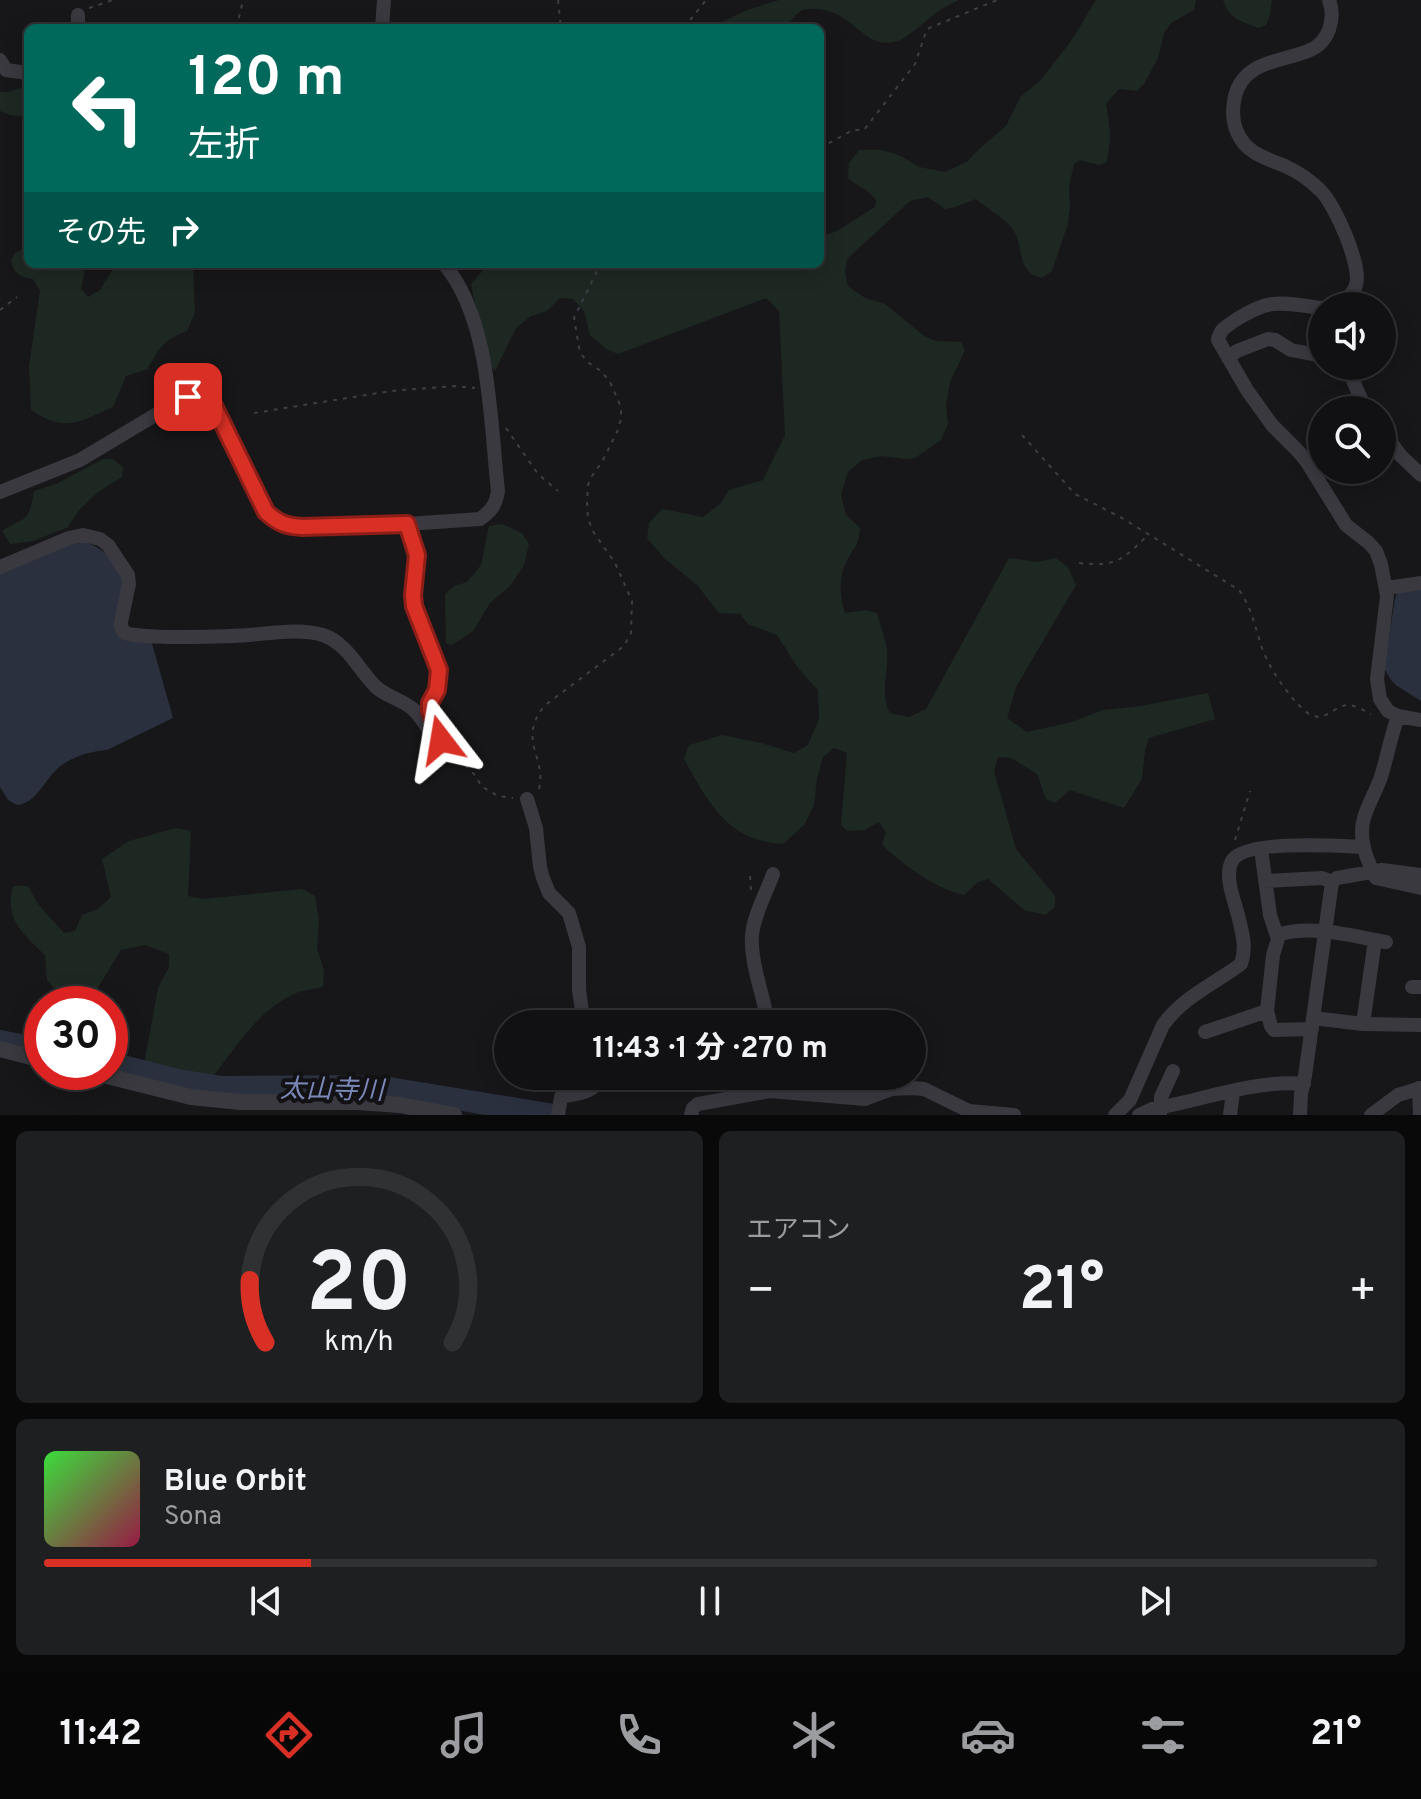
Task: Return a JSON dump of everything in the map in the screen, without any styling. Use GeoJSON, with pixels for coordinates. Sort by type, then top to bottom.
{"type":"FeatureCollection","features":[{"type":"Feature","properties":{"kind":"street"},"geometry":{"type":"LineString","coordinates":[[382,24],[384,0]]}},
{"type":"Feature","properties":{"kind":"street"},"geometry":{"type":"LineString","coordinates":[[1329,0],[1333,18],[1320,44],[1311,50],[1268,62],[1248,73],[1236,90],[1232,110],[1243,144],[1254,153],[1309,180],[1332,205],[1357,269],[1353,292]]}},
{"type":"Feature","properties":{"kind":"street"},"geometry":{"type":"LineString","coordinates":[[0,60],[6,70],[24,72]]}},
{"type":"Feature","properties":{"kind":"street"},"geometry":{"type":"LineString","coordinates":[[0,492],[80,460],[177,402],[188,397],[200,397],[213,404],[266,512],[277,522],[302,527],[480,519],[490,512],[498,491],[482,352],[469,305],[446,268]]}},
{"type":"Feature","properties":{"kind":"street"},"geometry":{"type":"LineString","coordinates":[[1308,305],[1276,303],[1251,310],[1223,329],[1218,340],[1247,390],[1272,425],[1307,462],[1346,525],[1376,551],[1387,588],[1377,679],[1380,699],[1393,714],[1421,720]]}},
{"type":"Feature","properties":{"kind":"street"},"geometry":{"type":"LineString","coordinates":[[1228,358],[1237,351],[1268,339],[1291,350],[1308,353]]}},
{"type":"Feature","properties":{"kind":"street"},"geometry":{"type":"LineString","coordinates":[[1396,449],[1421,475]]}},
{"type":"Feature","properties":{"kind":"street"},"geometry":{"type":"LineString","coordinates":[[407,524],[417,555],[414,606],[439,670],[430,711],[441,740]]}},
{"type":"Feature","properties":{"kind":"street"},"geometry":{"type":"LineString","coordinates":[[0,567],[69,538],[83,535],[100,539],[108,545],[128,575],[121,622],[125,633],[191,637],[286,632],[321,635],[342,647],[386,695],[412,708],[433,737],[441,740]]}},
{"type":"Feature","properties":{"kind":"street"},"geometry":{"type":"LineString","coordinates":[[1387,588],[1421,583]]}},
{"type":"Feature","properties":{"kind":"street"},"geometry":{"type":"LineString","coordinates":[[1393,714],[1382,774],[1364,817],[1364,847],[1376,878],[1421,888]]}},
{"type":"Feature","properties":{"kind":"street"},"geometry":{"type":"LineString","coordinates":[[527,799],[536,828],[543,878],[549,893],[569,913],[579,947],[582,1010]]}},
{"type":"Feature","properties":{"kind":"street"},"geometry":{"type":"LineString","coordinates":[[1115,1115],[1130,1100],[1170,1015],[1195,994],[1241,964],[1244,949],[1230,883],[1229,869],[1233,858],[1242,851],[1307,844],[1364,847]]}},
{"type":"Feature","properties":{"kind":"street"},"geometry":{"type":"LineString","coordinates":[[1261,849],[1270,915],[1278,939],[1273,955],[1267,1011],[1274,1030],[1312,1024],[1421,1025]]}},
{"type":"Feature","properties":{"kind":"street"},"geometry":{"type":"LineString","coordinates":[[1300,1115],[1332,882],[1337,878],[1373,871],[1391,870],[1421,875]]}},
{"type":"Feature","properties":{"kind":"street"},"geometry":{"type":"LineString","coordinates":[[765,1010],[752,938],[755,919],[773,874]]}},
{"type":"Feature","properties":{"kind":"street"},"geometry":{"type":"LineString","coordinates":[[1265,881],[1322,878],[1332,882]]}},
{"type":"Feature","properties":{"kind":"street"},"geometry":{"type":"LineString","coordinates":[[1277,935],[1298,930],[1381,941],[1363,1024]]}},
{"type":"Feature","properties":{"kind":"street"},"geometry":{"type":"LineString","coordinates":[[1205,1032],[1267,1011]]}},
{"type":"Feature","properties":{"kind":"street"},"geometry":{"type":"LineString","coordinates":[[0,1049],[24,1055]]}},
{"type":"Feature","properties":{"kind":"street"},"geometry":{"type":"LineString","coordinates":[[1160,1111],[1161,1097],[1173,1071]]}},
{"type":"Feature","properties":{"kind":"street"},"geometry":{"type":"LineString","coordinates":[[128,1081],[191,1097],[240,1102],[357,1102],[400,1105],[454,1115]]}},
{"type":"Feature","properties":{"kind":"street"},"geometry":{"type":"LineString","coordinates":[[1139,1115],[1278,1083],[1304,1084]]}},
{"type":"Feature","properties":{"kind":"street"},"geometry":{"type":"LineString","coordinates":[[1371,1115],[1398,1095],[1420,1088],[1420,1115]]}},
{"type":"Feature","properties":{"kind":"street"},"geometry":{"type":"LineString","coordinates":[[558,1114],[561,1097],[590,1090]]}},
{"type":"Feature","properties":{"kind":"street"},"geometry":{"type":"LineString","coordinates":[[691,1115],[698,1104],[748,1090]]}},
{"type":"Feature","properties":{"kind":"street"},"geometry":{"type":"LineString","coordinates":[[808,1090],[865,1099],[889,1090]]}},
{"type":"Feature","properties":{"kind":"street"},"geometry":{"type":"LineString","coordinates":[[926,1090],[969,1111],[1014,1115]]}},
{"type":"Feature","properties":{"kind":"street"},"geometry":{"type":"LineString","coordinates":[[1230,1115],[1233,1092]]}},
{"type":"Feature","properties":{"kind":"path"},"geometry":{"type":"LineString","coordinates":[[78,21],[83,11],[113,0]]}},
{"type":"Feature","properties":{"kind":"path"},"geometry":{"type":"LineString","coordinates":[[238,24],[243,0]]}},
{"type":"Feature","properties":{"kind":"path"},"geometry":{"type":"LineString","coordinates":[[558,0],[561,24]]}},
{"type":"Feature","properties":{"kind":"path"},"geometry":{"type":"LineString","coordinates":[[687,24],[706,0]]}},
{"type":"Feature","properties":{"kind":"path"},"geometry":{"type":"LineString","coordinates":[[824,146],[853,130],[864,130],[915,64],[927,29],[997,0]]}},
{"type":"Feature","properties":{"kind":"path"},"geometry":{"type":"LineString","coordinates":[[441,740],[489,792],[527,799],[540,786],[541,773],[532,734],[534,719],[544,706],[624,646],[631,633],[632,601],[621,574],[592,530],[588,517],[588,485],[621,419],[621,407],[610,382],[580,353],[574,318],[599,268]]}},
{"type":"Feature","properties":{"kind":"path"},"geometry":{"type":"LineString","coordinates":[[0,310],[17,297]]}},
{"type":"Feature","properties":{"kind":"path"},"geometry":{"type":"LineString","coordinates":[[254,413],[391,391],[454,386],[475,388]]}},
{"type":"Feature","properties":{"kind":"path"},"geometry":{"type":"LineString","coordinates":[[502,424],[538,474],[558,491]]}},
{"type":"Feature","properties":{"kind":"path"},"geometry":{"type":"LineString","coordinates":[[1022,435],[1075,494],[1122,518],[1239,590],[1246,600],[1276,676],[1310,715],[1324,716],[1344,705],[1378,715],[1393,714]]}},
{"type":"Feature","properties":{"kind":"path"},"geometry":{"type":"LineString","coordinates":[[1079,563],[1108,564],[1119,561],[1148,535]]}},
{"type":"Feature","properties":{"kind":"path"},"geometry":{"type":"LineString","coordinates":[[1233,858],[1233,847],[1250,791]]}},
{"type":"Feature","properties":{"kind":"shaded area"},"geometry":{"type":"Polygon","coordinates":[[[779,0],[959,0],[937,12],[902,39],[885,43],[874,40],[833,12],[819,9],[802,10],[788,24],[717,24],[779,0]]]}},
{"type":"Feature","properties":{"kind":"shaded area"},"geometry":{"type":"Polygon","coordinates":[[[1096,0],[1196,0],[1194,10],[1171,23],[1164,33],[1158,58],[1144,84],[1137,91],[1119,89],[1106,104],[1110,134],[1106,163],[1099,165],[1080,160],[1074,164],[1069,186],[1068,224],[1052,271],[1042,278],[1027,270],[1011,227],[976,199],[945,209],[928,197],[910,201],[847,259],[845,272],[848,286],[865,298],[885,304],[923,335],[935,341],[961,342],[965,350],[950,382],[946,406],[948,424],[941,440],[915,458],[882,456],[862,460],[848,472],[841,495],[846,515],[860,528],[857,543],[842,575],[843,607],[845,613],[866,610],[877,613],[887,650],[885,690],[890,713],[909,717],[926,709],[1009,558],[1038,562],[1056,558],[1068,567],[1076,585],[1016,687],[1007,718],[1027,732],[1072,722],[1103,710],[1208,693],[1215,719],[1149,738],[1142,779],[1124,808],[1070,790],[1055,803],[1046,799],[1037,774],[1011,758],[998,757],[994,771],[1016,849],[1055,896],[1055,907],[1045,915],[1024,910],[988,879],[978,882],[964,895],[931,882],[882,845],[886,832],[879,822],[865,830],[847,831],[841,825],[847,753],[834,748],[823,757],[814,805],[804,825],[783,844],[747,836],[733,827],[711,804],[684,759],[689,745],[722,735],[794,753],[808,745],[819,719],[818,690],[798,668],[777,635],[748,624],[740,614],[719,613],[697,585],[664,558],[647,538],[649,523],[662,509],[703,517],[720,504],[729,490],[763,480],[785,435],[779,311],[766,298],[618,354],[606,349],[590,335],[584,311],[573,299],[560,298],[547,311],[531,316],[516,328],[495,371],[488,364],[471,284],[485,268],[824,268],[824,236],[875,207],[873,196],[848,178],[849,163],[859,150],[881,150],[899,155],[919,167],[945,172],[968,161],[1006,126],[1021,96],[1040,81],[1071,41],[1096,0]]]}},
{"type":"Feature","properties":{"kind":"shaded area"},"geometry":{"type":"Polygon","coordinates":[[[1223,0],[1272,0],[1266,25],[1258,28],[1236,18],[1223,0]]]}},
{"type":"Feature","properties":{"kind":"shaded area"},"geometry":{"type":"Polygon","coordinates":[[[24,87],[24,117],[0,111],[0,92],[24,87]]]}},
{"type":"Feature","properties":{"kind":"shaded area"},"geometry":{"type":"Polygon","coordinates":[[[24,248],[24,268],[85,268],[81,289],[88,297],[100,290],[114,268],[193,268],[195,313],[187,331],[163,345],[148,369],[126,376],[113,407],[81,421],[53,421],[31,410],[29,366],[40,291],[33,279],[21,276],[12,266],[15,253],[24,248]]]}},
{"type":"Feature","properties":{"kind":"shaded area"},"geometry":{"type":"Polygon","coordinates":[[[103,459],[113,459],[123,467],[122,477],[98,492],[79,510],[68,527],[33,541],[10,544],[2,531],[27,516],[34,491],[56,484],[103,459]]]}},
{"type":"Feature","properties":{"kind":"shaded area"},"geometry":{"type":"Polygon","coordinates":[[[502,524],[522,533],[529,544],[524,565],[510,586],[490,603],[473,631],[452,645],[446,643],[445,594],[454,586],[467,582],[481,565],[489,526],[502,524]]]}},
{"type":"Feature","properties":{"kind":"shaded area"},"geometry":{"type":"Polygon","coordinates":[[[176,828],[191,831],[188,896],[203,899],[302,889],[315,896],[319,921],[317,948],[324,971],[323,987],[296,993],[268,1011],[212,1078],[183,1076],[144,1065],[158,988],[169,967],[169,954],[145,945],[121,950],[99,986],[52,986],[47,980],[45,955],[23,933],[13,917],[13,886],[28,886],[38,904],[64,933],[75,931],[82,915],[98,909],[111,897],[102,859],[129,841],[176,828]]]}},
{"type":"Feature","properties":{"kind":"water"},"geometry":{"type":"Polygon","coordinates":[[[84,542],[103,551],[119,569],[123,586],[114,620],[151,640],[173,718],[107,750],[70,760],[54,772],[30,800],[17,805],[8,800],[0,787],[0,573],[68,545],[84,542]]]}},
{"type":"Feature","properties":{"kind":"water"},"geometry":{"type":"Polygon","coordinates":[[[1421,588],[1421,701],[1397,686],[1384,668],[1397,593],[1421,588]]]}},
{"type":"Feature","properties":{"kind":"waterway","name":"太山寺川"},"geometry":{"type":"LineString","coordinates":[[0,1041],[24,1046]]}},
{"type":"Feature","properties":{"kind":"waterway","name":"太山寺川"},"geometry":{"type":"LineString","coordinates":[[128,1068],[222,1087],[389,1088],[554,1115]]}},
{"type":"Feature","properties":{"kind":"route"},"geometry":{"type":"LineString","coordinates":[[188,397],[200,397],[213,404],[266,512],[277,522],[302,527],[407,524],[417,555],[414,606],[439,670],[430,711],[441,740]]}}]}
